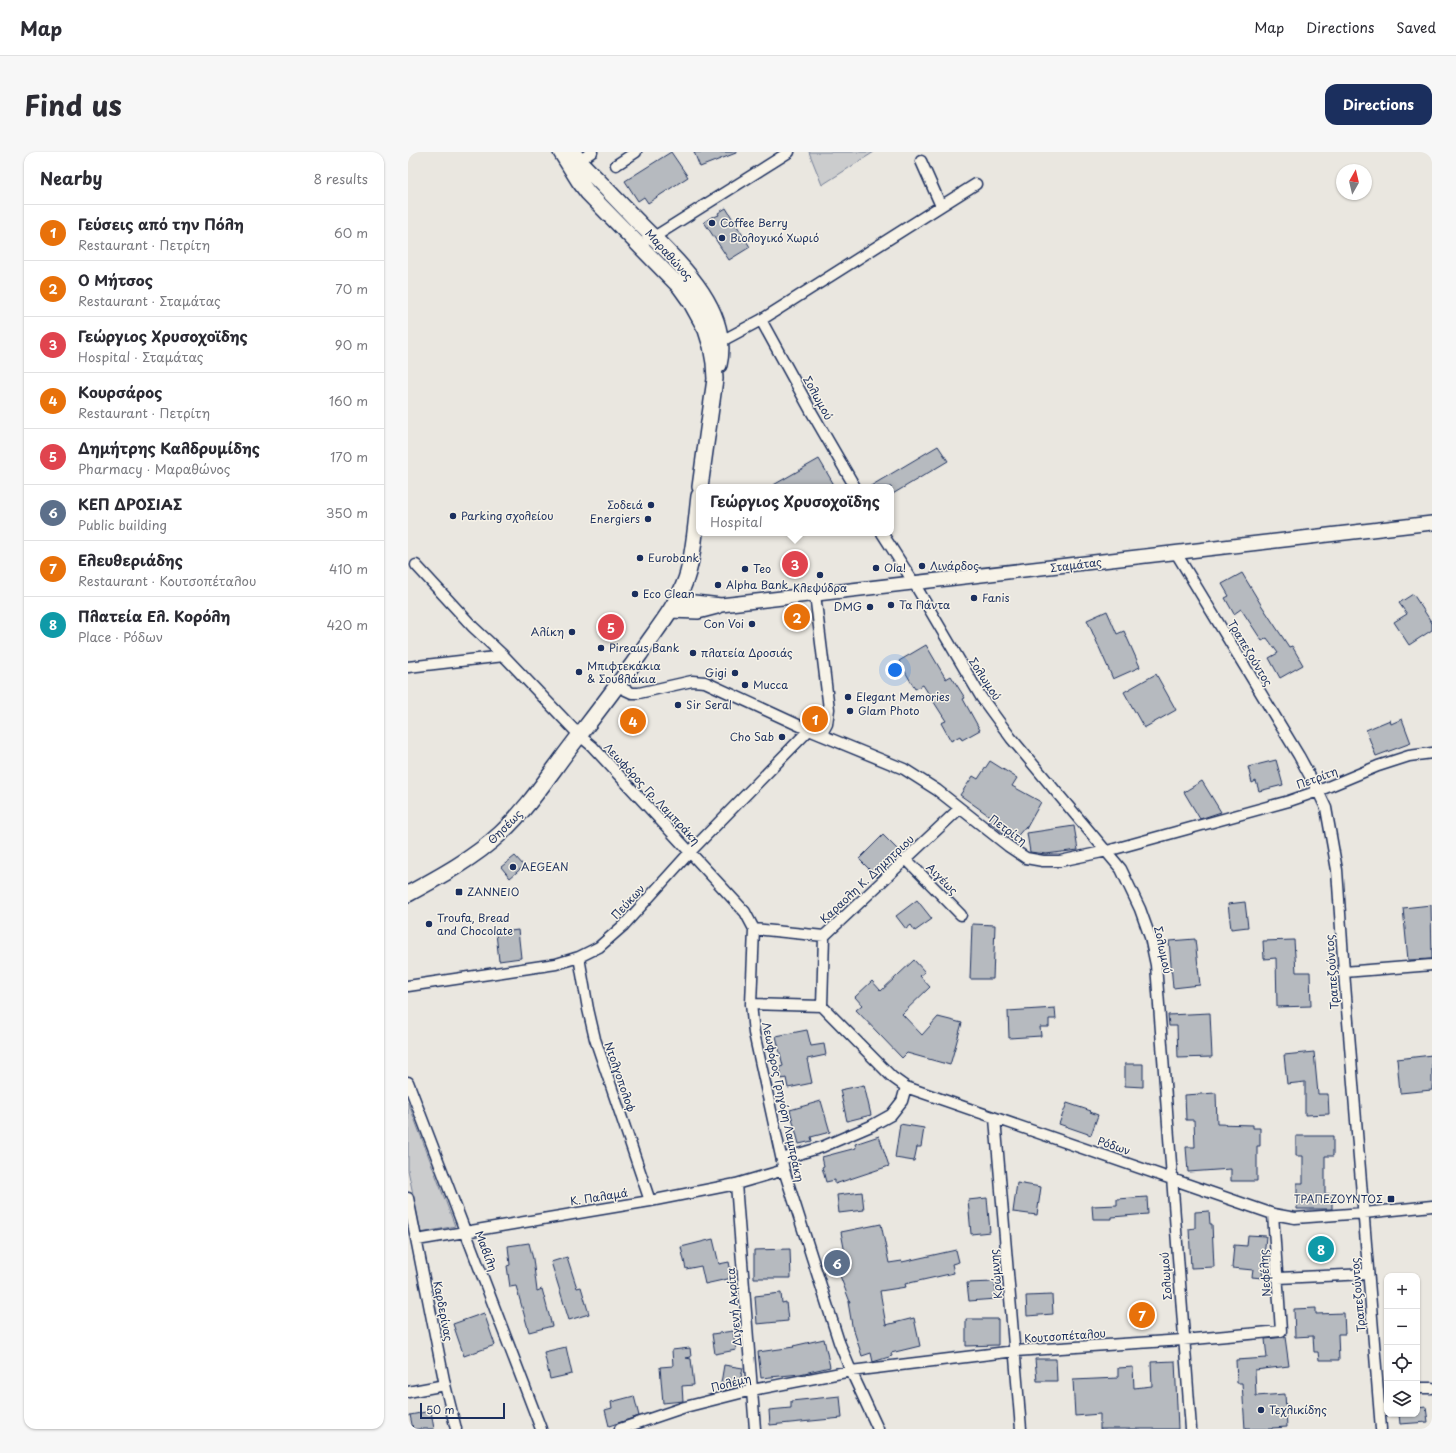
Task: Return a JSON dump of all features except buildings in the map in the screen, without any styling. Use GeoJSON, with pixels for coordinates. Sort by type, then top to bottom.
{"type":"FeatureCollection","features":[{"type":"Feature","properties":{"kind":"main road","name":"Μαραθώνος"},"geometry":{"type":"LineString","coordinates":[[561,152],[579,182],[680,287],[690,300],[706,330],[716,343]]}},
{"type":"Feature","properties":{"kind":"main road","name":"Μαραθώνος"},"geometry":{"type":"LineString","coordinates":[[576,157],[688,274],[706,299],[713,312],[716,343],[715,379],[700,484]]}},
{"type":"Feature","properties":{"kind":"main road"},"geometry":{"type":"LineString","coordinates":[[580,736],[673,606],[686,579],[696,516]]}},
{"type":"Feature","properties":{"kind":"main road","name":"Θησέως"},"geometry":{"type":"LineString","coordinates":[[408,894],[446,873],[480,851],[502,832],[536,794],[580,736]]}},
{"type":"Feature","properties":{"kind":"street"},"geometry":{"type":"LineString","coordinates":[[576,157],[592,152]]}},
{"type":"Feature","properties":{"kind":"street"},"geometry":{"type":"LineString","coordinates":[[616,166],[636,152]]}},
{"type":"Feature","properties":{"kind":"street"},"geometry":{"type":"LineString","coordinates":[[641,248],[648,239],[654,238],[789,152]]}},
{"type":"Feature","properties":{"kind":"street"},"geometry":{"type":"LineString","coordinates":[[921,161],[941,206]]}},
{"type":"Feature","properties":{"kind":"street"},"geometry":{"type":"LineString","coordinates":[[716,343],[761,320],[976,184]]}},
{"type":"Feature","properties":{"kind":"street"},"geometry":{"type":"LineString","coordinates":[[626,232],[638,237],[654,238]]}},
{"type":"Feature","properties":{"kind":"street","name":"Σολωμού"},"geometry":{"type":"LineString","coordinates":[[761,320],[853,484]]}},
{"type":"Feature","properties":{"kind":"street","name":"Σταμάτας"},"geometry":{"type":"LineString","coordinates":[[673,606],[721,605],[1432,523]]}},
{"type":"Feature","properties":{"kind":"street","name":"Σολωμού"},"geometry":{"type":"LineString","coordinates":[[884,536],[914,583],[981,697],[1011,738],[1121,869],[1140,910],[1150,937],[1156,965],[1190,1429]]}},
{"type":"Feature","properties":{"kind":"street","name":"Τραπεζούντος"},"geometry":{"type":"LineString","coordinates":[[1176,553],[1299,756],[1326,808],[1337,870],[1368,1274],[1383,1389],[1381,1429]]}},
{"type":"Feature","properties":{"kind":"street","name":"Λεωφόρος Γρ. Λαμπράκη"},"geometry":{"type":"LineString","coordinates":[[416,565],[473,627],[504,656],[580,736],[592,746],[745,912],[754,928]]}},
{"type":"Feature","properties":{"kind":"street"},"geometry":{"type":"LineString","coordinates":[[815,594],[829,709],[827,724],[822,735]]}},
{"type":"Feature","properties":{"kind":"street"},"geometry":{"type":"LineString","coordinates":[[408,667],[504,656]]}},
{"type":"Feature","properties":{"kind":"street","name":"Πετρίτη"},"geometry":{"type":"LineString","coordinates":[[617,686],[632,693],[639,693],[692,681],[706,682],[809,730],[904,769],[937,790],[959,809],[1026,858],[1042,861],[1060,861],[1107,851],[1289,801],[1318,791],[1384,764],[1409,756],[1432,753]]}},
{"type":"Feature","properties":{"kind":"street","name":"Πεύκων"},"geometry":{"type":"LineString","coordinates":[[408,986],[556,964],[579,957],[599,947],[624,925],[690,852],[809,730]]}},
{"type":"Feature","properties":{"kind":"street","name":"Καραολη Κ. Δημητριου"},"geometry":{"type":"LineString","coordinates":[[822,1006],[824,936],[959,809]]}},
{"type":"Feature","properties":{"kind":"street","name":"Αιγέως"},"geometry":{"type":"LineString","coordinates":[[906,859],[961,915]]}},
{"type":"Feature","properties":{"kind":"street"},"geometry":{"type":"LineString","coordinates":[[822,1006],[751,1004],[754,928],[824,936]]}},
{"type":"Feature","properties":{"kind":"street","name":"Ντολγοπολοφ"},"geometry":{"type":"LineString","coordinates":[[579,957],[595,1039],[650,1201]]}},
{"type":"Feature","properties":{"kind":"street"},"geometry":{"type":"LineString","coordinates":[[1344,972],[1432,965]]}},
{"type":"Feature","properties":{"kind":"street","name":"Λεωφόρος Γρηγόρη Λαμπράκη"},"geometry":{"type":"LineString","coordinates":[[751,1004],[754,1033],[784,1170],[839,1342],[878,1429]]}},
{"type":"Feature","properties":{"kind":"street","name":"Ρόδων"},"geometry":{"type":"LineString","coordinates":[[822,1006],[892,1077],[906,1086],[1273,1214],[1295,1218],[1432,1206]]}},
{"type":"Feature","properties":{"kind":"street","name":"Μαβίλη"},"geometry":{"type":"LineString","coordinates":[[408,1082],[541,1429]]}},
{"type":"Feature","properties":{"kind":"street"},"geometry":{"type":"LineString","coordinates":[[782,1159],[822,1147],[871,1126],[891,1115],[902,1101],[906,1086]]}},
{"type":"Feature","properties":{"kind":"street","name":"Κρώμνης"},"geometry":{"type":"LineString","coordinates":[[995,1118],[1021,1429]]}},
{"type":"Feature","properties":{"kind":"street","name":"Κ. Παλαμά"},"geometry":{"type":"LineString","coordinates":[[417,1240],[650,1201],[736,1184],[784,1170]]}},
{"type":"Feature","properties":{"kind":"street","name":"Διγενή Ακρίτα"},"geometry":{"type":"LineString","coordinates":[[736,1184],[755,1429]]}},
{"type":"Feature","properties":{"kind":"street","name":"Καρδερίνας"},"geometry":{"type":"LineString","coordinates":[[408,1198],[445,1385],[456,1429]]}},
{"type":"Feature","properties":{"kind":"street","name":"Νεφέλης"},"geometry":{"type":"LineString","coordinates":[[1273,1214],[1281,1331]]}},
{"type":"Feature","properties":{"kind":"street"},"geometry":{"type":"LineString","coordinates":[[1278,1278],[1368,1274]]}},
{"type":"Feature","properties":{"kind":"street","name":"Κουτσοπέταλου"},"geometry":{"type":"LineString","coordinates":[[851,1371],[1015,1351],[1183,1340],[1281,1331]]}},
{"type":"Feature","properties":{"kind":"street","name":"Πολέμη"},"geometry":{"type":"LineString","coordinates":[[620,1429],[685,1407],[752,1390],[851,1371]]}},
{"type":"Feature","properties":{"kind":"street"},"geometry":{"type":"LineString","coordinates":[[408,1392],[445,1385]]}},
{"type":"Feature","properties":{"kind":"street"},"geometry":{"type":"LineString","coordinates":[[1420,1388],[1432,1388]]}},
{"type":"Feature","properties":{"kind":"shaded area"},"geometry":{"type":"Polygon","coordinates":[[[809,152],[874,152],[822,185],[809,152]]]}},
{"type":"Feature","properties":{"kind":"shaded area"},"geometry":{"type":"Polygon","coordinates":[[[408,1102],[455,1226],[421,1233],[408,1170],[408,1102]]]}},
{"type":"Feature","properties":{"kind":"place","name":"Coffee Berry"},"geometry":{"type":"Point","coordinates":[712,223]}},
{"type":"Feature","properties":{"kind":"place","name":"Βιολογικό Χωριό"},"geometry":{"type":"Point","coordinates":[722,238]}},
{"type":"Feature","properties":{"kind":"place","name":"Σοδειά"},"geometry":{"type":"Point","coordinates":[651,505]}},
{"type":"Feature","properties":{"kind":"place","name":"Parking σχολείου"},"geometry":{"type":"Point","coordinates":[453,516]}},
{"type":"Feature","properties":{"kind":"place","name":"Energiers"},"geometry":{"type":"Point","coordinates":[648,519]}},
{"type":"Feature","properties":{"kind":"place","name":"Eurobank"},"geometry":{"type":"Point","coordinates":[640,558]}},
{"type":"Feature","properties":{"kind":"place","name":"Γεώργιος Χρυσοχοϊδης"},"geometry":{"type":"Point","coordinates":[795,564]}},
{"type":"Feature","properties":{"kind":"place","name":"Λινάρδος"},"geometry":{"type":"Point","coordinates":[922,566]}},
{"type":"Feature","properties":{"kind":"place","name":"Ola!"},"geometry":{"type":"Point","coordinates":[876,568]}},
{"type":"Feature","properties":{"kind":"place","name":"Teo"},"geometry":{"type":"Point","coordinates":[745,569]}},
{"type":"Feature","properties":{"kind":"place","name":"Κλεψύδρα"},"geometry":{"type":"Point","coordinates":[820,575]}},
{"type":"Feature","properties":{"kind":"place","name":"Alpha Bank"},"geometry":{"type":"Point","coordinates":[718,585]}},
{"type":"Feature","properties":{"kind":"place","name":"Eco Clean"},"geometry":{"type":"Point","coordinates":[635,594]}},
{"type":"Feature","properties":{"kind":"place","name":"Fanis"},"geometry":{"type":"Point","coordinates":[974,598]}},
{"type":"Feature","properties":{"kind":"place","name":"Τα Πάντα"},"geometry":{"type":"Point","coordinates":[891,605]}},
{"type":"Feature","properties":{"kind":"place","name":"DMG"},"geometry":{"type":"Point","coordinates":[870,607]}},
{"type":"Feature","properties":{"kind":"place","name":"Ο Μήτσος"},"geometry":{"type":"Point","coordinates":[797,617]}},
{"type":"Feature","properties":{"kind":"place","name":"Con Voi"},"geometry":{"type":"Point","coordinates":[752,624]}},
{"type":"Feature","properties":{"kind":"place","name":"Δημήτρης Καλδρυμίδης"},"geometry":{"type":"Point","coordinates":[611,627]}},
{"type":"Feature","properties":{"kind":"place","name":"Αλίκη"},"geometry":{"type":"Point","coordinates":[572,632]}},
{"type":"Feature","properties":{"kind":"place","name":"Pireaus Bank"},"geometry":{"type":"Point","coordinates":[601,648]}},
{"type":"Feature","properties":{"kind":"place","name":"πλατεία Δροσιάς"},"geometry":{"type":"Point","coordinates":[693,653]}},
{"type":"Feature","properties":{"kind":"place","name":"Μπιφτεκάκια & Σουβλάκια"},"geometry":{"type":"Point","coordinates":[579,672]}},
{"type":"Feature","properties":{"kind":"place","name":"Gigi"},"geometry":{"type":"Point","coordinates":[735,673]}},
{"type":"Feature","properties":{"kind":"place","name":"Mucca"},"geometry":{"type":"Point","coordinates":[745,685]}},
{"type":"Feature","properties":{"kind":"place","name":"Elegant Memories"},"geometry":{"type":"Point","coordinates":[848,697]}},
{"type":"Feature","properties":{"kind":"place","name":"Sir Seral"},"geometry":{"type":"Point","coordinates":[678,705]}},
{"type":"Feature","properties":{"kind":"place","name":"Glam Photo"},"geometry":{"type":"Point","coordinates":[850,711]}},
{"type":"Feature","properties":{"kind":"place","name":"Γεύσεις από την Πόλη"},"geometry":{"type":"Point","coordinates":[815,719]}},
{"type":"Feature","properties":{"kind":"place","name":"Κουρσάρος"},"geometry":{"type":"Point","coordinates":[633,721]}},
{"type":"Feature","properties":{"kind":"place","name":"Cho Sab"},"geometry":{"type":"Point","coordinates":[782,737]}},
{"type":"Feature","properties":{"kind":"place","name":"AEGEAN"},"geometry":{"type":"Point","coordinates":[513,867]}},
{"type":"Feature","properties":{"kind":"place","name":"ΖΑΝΝΕΙΟ"},"geometry":{"type":"Point","coordinates":[459,892]}},
{"type":"Feature","properties":{"kind":"place","name":"Troufa, Bread and Chocolate"},"geometry":{"type":"Point","coordinates":[429,924]}},
{"type":"Feature","properties":{"kind":"place","name":"ΤΡΑΠΕΖΟΥΝΤΟΣ"},"geometry":{"type":"Point","coordinates":[1391,1199]}},
{"type":"Feature","properties":{"kind":"place","name":"Πλατεία Ελ. Κορόλη"},"geometry":{"type":"Point","coordinates":[1321,1249]}},
{"type":"Feature","properties":{"kind":"place","name":"ΚΕΠ ΔΡΟΣΙΑΣ"},"geometry":{"type":"Point","coordinates":[837,1263]}},
{"type":"Feature","properties":{"kind":"place","name":"Ελευθεριάδης"},"geometry":{"type":"Point","coordinates":[1142,1315]}},
{"type":"Feature","properties":{"kind":"place","name":"Τεχλικίδης"},"geometry":{"type":"Point","coordinates":[1261,1410]}}]}
